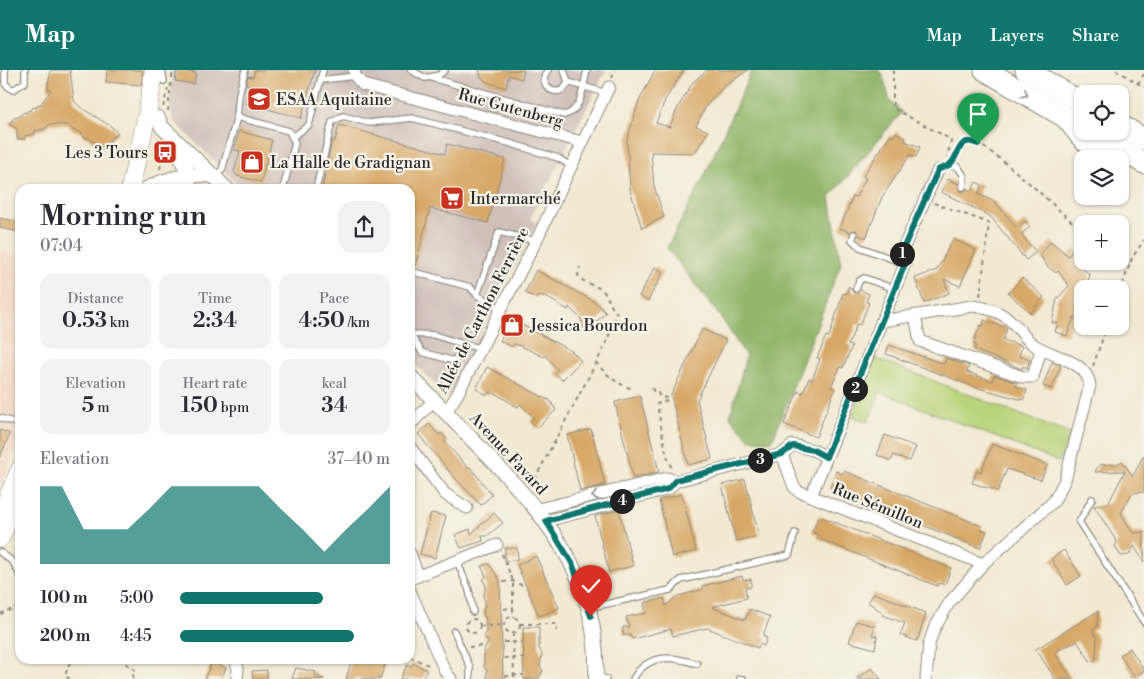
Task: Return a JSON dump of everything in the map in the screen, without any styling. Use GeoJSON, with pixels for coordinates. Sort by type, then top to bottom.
{"type":"FeatureCollection","features":[{"type":"Feature","properties":{"kind":"highway"},"geometry":{"type":"LineString","coordinates":[[985,70],[1074,108]]}},
{"type":"Feature","properties":{"kind":"highway"},"geometry":{"type":"LineString","coordinates":[[1026,70],[1074,107]]}},
{"type":"Feature","properties":{"kind":"highway"},"geometry":{"type":"LineString","coordinates":[[1129,118],[1144,125]]}},
{"type":"Feature","properties":{"kind":"highway"},"geometry":{"type":"LineString","coordinates":[[1129,130],[1144,139]]}},
{"type":"Feature","properties":{"kind":"highway"},"geometry":{"type":"LineString","coordinates":[[1084,140],[1101,150]]}},
{"type":"Feature","properties":{"kind":"highway"},"geometry":{"type":"LineString","coordinates":[[1105,140],[1144,163]]}},
{"type":"Feature","properties":{"kind":"highway"},"geometry":{"type":"LineString","coordinates":[[1129,168],[1144,178]]}},
{"type":"Feature","properties":{"kind":"main road"},"geometry":{"type":"LineString","coordinates":[[146,184],[159,115],[163,72]]}},
{"type":"Feature","properties":{"kind":"main road"},"geometry":{"type":"LineString","coordinates":[[131,184],[147,115],[163,72]]}},
{"type":"Feature","properties":{"kind":"main road"},"geometry":{"type":"LineString","coordinates":[[0,538],[15,491]]}},
{"type":"Feature","properties":{"kind":"street","name":"Rue Gutenberg"},"geometry":{"type":"LineString","coordinates":[[355,73],[363,85],[582,142]]}},
{"type":"Feature","properties":{"kind":"street","name":"Allée de Carthon Ferrière"},"geometry":{"type":"LineString","coordinates":[[446,412],[536,241],[608,90]]}},
{"type":"Feature","properties":{"kind":"street"},"geometry":{"type":"LineString","coordinates":[[159,115],[162,127],[218,183]]}},
{"type":"Feature","properties":{"kind":"street"},"geometry":{"type":"LineString","coordinates":[[168,133],[189,182]]}},
{"type":"Feature","properties":{"kind":"street"},"geometry":{"type":"LineString","coordinates":[[811,496],[905,264],[902,251],[924,200],[943,167]]}},
{"type":"Feature","properties":{"kind":"street"},"geometry":{"type":"LineString","coordinates":[[156,184],[167,179],[218,183]]}},
{"type":"Feature","properties":{"kind":"street"},"geometry":{"type":"LineString","coordinates":[[882,321],[972,306],[997,312],[1006,317],[1029,342],[1080,366],[1089,378],[1090,385],[1064,480],[1054,501],[983,564],[949,603],[934,629],[929,644],[926,679]]}},
{"type":"Feature","properties":{"kind":"street"},"geometry":{"type":"LineString","coordinates":[[915,316],[920,341],[1023,377],[1033,377],[1041,349]]}},
{"type":"Feature","properties":{"kind":"street","name":"Avenue Favard"},"geometry":{"type":"LineString","coordinates":[[415,381],[542,515],[572,563],[588,608],[596,649],[599,678]]}},
{"type":"Feature","properties":{"kind":"street"},"geometry":{"type":"LineString","coordinates":[[415,420],[434,400]]}},
{"type":"Feature","properties":{"kind":"street"},"geometry":{"type":"LineString","coordinates":[[542,515],[668,489],[675,476],[782,454],[793,446],[799,446],[826,457]]}},
{"type":"Feature","properties":{"kind":"street"},"geometry":{"type":"LineString","coordinates":[[415,454],[445,494],[467,508]]}},
{"type":"Feature","properties":{"kind":"street","name":"Rue Sémillon"},"geometry":{"type":"LineString","coordinates":[[782,454],[794,487],[811,496],[983,564]]}},
{"type":"Feature","properties":{"kind":"street"},"geometry":{"type":"LineString","coordinates":[[415,578],[497,546]]}},
{"type":"Feature","properties":{"kind":"street"},"geometry":{"type":"LineString","coordinates":[[415,602],[448,675]]}},
{"type":"Feature","properties":{"kind":"street"},"geometry":{"type":"LineString","coordinates":[[236,664],[237,679]]}},
{"type":"Feature","properties":{"kind":"lane"},"geometry":{"type":"LineString","coordinates":[[5,70],[5,84],[13,90],[25,82],[25,70]]}},
{"type":"Feature","properties":{"kind":"lane"},"geometry":{"type":"LineString","coordinates":[[218,183],[237,117],[239,94],[246,70]]}},
{"type":"Feature","properties":{"kind":"lane"},"geometry":{"type":"LineString","coordinates":[[294,136],[309,125],[324,70]]}},
{"type":"Feature","properties":{"kind":"lane"},"geometry":{"type":"LineString","coordinates":[[411,70],[418,76],[432,78],[564,115],[571,114],[577,109],[586,70]]}},
{"type":"Feature","properties":{"kind":"lane"},"geometry":{"type":"LineString","coordinates":[[432,78],[445,70]]}},
{"type":"Feature","properties":{"kind":"lane"},"geometry":{"type":"LineString","coordinates":[[548,70],[544,80],[549,90],[561,91],[568,82]]}},
{"type":"Feature","properties":{"kind":"lane"},"geometry":{"type":"LineString","coordinates":[[564,70],[568,82]]}},
{"type":"Feature","properties":{"kind":"lane"},"geometry":{"type":"LineString","coordinates":[[321,80],[355,73]]}},
{"type":"Feature","properties":{"kind":"lane"},"geometry":{"type":"LineString","coordinates":[[568,82],[608,90]]}},
{"type":"Feature","properties":{"kind":"lane"},"geometry":{"type":"LineString","coordinates":[[317,184],[332,122],[343,116],[370,123],[412,118],[509,143],[558,158],[571,166]]}},
{"type":"Feature","properties":{"kind":"lane"},"geometry":{"type":"LineString","coordinates":[[237,117],[289,131],[294,136],[296,143],[284,184]]}},
{"type":"Feature","properties":{"kind":"lane"},"geometry":{"type":"LineString","coordinates":[[943,167],[958,167],[964,176],[963,186]]}},
{"type":"Feature","properties":{"kind":"lane"},"geometry":{"type":"LineString","coordinates":[[478,295],[499,232],[536,241]]}},
{"type":"Feature","properties":{"kind":"lane"},"geometry":{"type":"LineString","coordinates":[[854,234],[852,240],[860,247],[905,264]]}},
{"type":"Feature","properties":{"kind":"lane"},"geometry":{"type":"LineString","coordinates":[[415,272],[470,287],[478,295],[501,308]]}},
{"type":"Feature","properties":{"kind":"lane"},"geometry":{"type":"LineString","coordinates":[[856,289],[859,281],[864,278],[895,289]]}},
{"type":"Feature","properties":{"kind":"lane"},"geometry":{"type":"LineString","coordinates":[[415,334],[434,335],[481,348]]}},
{"type":"Feature","properties":{"kind":"lane"},"geometry":{"type":"LineString","coordinates":[[415,342],[422,352],[454,361],[466,344]]}},
{"type":"Feature","properties":{"kind":"lane"},"geometry":{"type":"LineString","coordinates":[[0,418],[15,422]]}},
{"type":"Feature","properties":{"kind":"lane"},"geometry":{"type":"LineString","coordinates":[[1092,499],[1079,522],[1144,622]]}},
{"type":"Feature","properties":{"kind":"lane"},"geometry":{"type":"LineString","coordinates":[[588,608],[670,590],[682,580],[789,554],[795,533]]}},
{"type":"Feature","properties":{"kind":"lane"},"geometry":{"type":"LineString","coordinates":[[0,552],[15,566]]}},
{"type":"Feature","properties":{"kind":"lane"},"geometry":{"type":"LineString","coordinates":[[457,561],[469,590],[473,612]]}},
{"type":"Feature","properties":{"kind":"lane"},"geometry":{"type":"LineString","coordinates":[[454,631],[470,667],[470,679]]}},
{"type":"Feature","properties":{"kind":"lane"},"geometry":{"type":"LineString","coordinates":[[633,679],[639,668],[655,660],[676,658],[697,664]]}},
{"type":"Feature","properties":{"kind":"path"},"geometry":{"type":"LineString","coordinates":[[893,70],[893,108],[940,133],[951,142],[943,167]]}},
{"type":"Feature","properties":{"kind":"path"},"geometry":{"type":"LineString","coordinates":[[1116,70],[1144,87]]}},
{"type":"Feature","properties":{"kind":"path"},"geometry":{"type":"LineString","coordinates":[[159,115],[166,103],[163,72]]}},
{"type":"Feature","properties":{"kind":"path"},"geometry":{"type":"LineString","coordinates":[[1138,84],[1144,74]]}},
{"type":"Feature","properties":{"kind":"path"},"geometry":{"type":"LineString","coordinates":[[943,167],[962,145],[973,142],[1002,161],[1074,224]]}},
{"type":"Feature","properties":{"kind":"path"},"geometry":{"type":"LineString","coordinates":[[924,200],[989,223],[979,307]]}},
{"type":"Feature","properties":{"kind":"path"},"geometry":{"type":"LineString","coordinates":[[1124,280],[1130,263],[1144,240]]}},
{"type":"Feature","properties":{"kind":"path"},"geometry":{"type":"LineString","coordinates":[[532,486],[596,362],[617,313],[610,306],[606,294],[600,288],[581,280],[578,275],[580,267]]}},
{"type":"Feature","properties":{"kind":"path"},"geometry":{"type":"LineString","coordinates":[[1089,378],[1105,335]]}},
{"type":"Feature","properties":{"kind":"path"},"geometry":{"type":"LineString","coordinates":[[596,362],[602,370],[615,380],[631,388]]}},
{"type":"Feature","properties":{"kind":"path"},"geometry":{"type":"LineString","coordinates":[[652,388],[660,396],[668,398],[668,400],[657,404],[666,453],[675,476]]}},
{"type":"Feature","properties":{"kind":"path"},"geometry":{"type":"LineString","coordinates":[[497,546],[510,569],[513,581],[513,617]]}},
{"type":"Feature","properties":{"kind":"path"},"geometry":{"type":"LineString","coordinates":[[503,582],[513,581],[523,586]]}},
{"type":"Feature","properties":{"kind":"path"},"geometry":{"type":"LineString","coordinates":[[504,609],[514,607]]}},
{"type":"Feature","properties":{"kind":"path"},"geometry":{"type":"LineString","coordinates":[[0,614],[15,608]]}},
{"type":"Feature","properties":{"kind":"path"},"geometry":{"type":"LineString","coordinates":[[504,625],[506,620],[513,617],[518,619],[519,629],[513,633]]}},
{"type":"Feature","properties":{"kind":"path"},"geometry":{"type":"LineString","coordinates":[[475,620],[480,626],[478,632],[473,633],[466,626],[468,622],[475,620]]}},
{"type":"Feature","properties":{"kind":"path"},"geometry":{"type":"LineString","coordinates":[[520,624],[556,624],[557,631]]}},
{"type":"Feature","properties":{"kind":"path"},"geometry":{"type":"LineString","coordinates":[[480,626],[504,625]]}},
{"type":"Feature","properties":{"kind":"path"},"geometry":{"type":"LineString","coordinates":[[504,625],[508,632],[513,633]]}},
{"type":"Feature","properties":{"kind":"path"},"geometry":{"type":"LineString","coordinates":[[513,633],[514,677]]}},
{"type":"Feature","properties":{"kind":"path"},"geometry":{"type":"LineString","coordinates":[[504,642],[522,642]]}},
{"type":"Feature","properties":{"kind":"path"},"geometry":{"type":"LineString","coordinates":[[461,647],[482,646]]}},
{"type":"Feature","properties":{"kind":"path"},"geometry":{"type":"LineString","coordinates":[[504,658],[523,658]]}},
{"type":"Feature","properties":{"kind":"path"},"geometry":{"type":"LineString","coordinates":[[415,659],[448,675]]}},
{"type":"Feature","properties":{"kind":"path"},"geometry":{"type":"LineString","coordinates":[[69,664],[65,676],[70,679]]}},
{"type":"Feature","properties":{"kind":"path"},"geometry":{"type":"LineString","coordinates":[[126,664],[135,670],[132,679]]}},
{"type":"Feature","properties":{"kind":"path"},"geometry":{"type":"LineString","coordinates":[[505,676],[523,675]]}},
{"type":"Feature","properties":{"kind":"shaded area"},"geometry":{"type":"Polygon","coordinates":[[[173,70],[606,70],[530,219],[537,222],[448,397],[415,365],[415,184],[237,184],[173,120],[170,104],[173,70]]]}},
{"type":"Feature","properties":{"kind":"shaded area"},"geometry":{"type":"Polygon","coordinates":[[[0,251],[15,255],[15,451],[0,485],[0,251]]]}},
{"type":"Feature","properties":{"kind":"green space"},"geometry":{"type":"Polygon","coordinates":[[[752,70],[878,70],[882,73],[890,101],[902,112],[830,197],[841,264],[772,441],[750,440],[730,417],[746,356],[722,319],[667,248],[702,181],[752,70]]]}},
{"type":"Feature","properties":{"kind":"green space"},"geometry":{"type":"Polygon","coordinates":[[[875,358],[1070,434],[1059,462],[880,392],[868,422],[852,416],[875,358]]]}},
{"type":"Feature","properties":{"kind":"building"},"geometry":{"type":"Polygon","coordinates":[[[51,70],[70,70],[74,101],[80,107],[112,127],[118,134],[110,139],[109,148],[100,147],[96,142],[82,136],[82,133],[73,130],[68,125],[50,124],[45,129],[35,131],[35,134],[25,136],[25,139],[17,139],[17,129],[9,124],[15,117],[17,118],[28,110],[30,111],[33,107],[36,108],[38,104],[40,105],[51,90],[48,89],[48,84],[51,70]]]}},
{"type":"Feature","properties":{"kind":"building"},"geometry":{"type":"Polygon","coordinates":[[[107,70],[143,70],[141,85],[106,82],[107,70]]]}},
{"type":"Feature","properties":{"kind":"building"},"geometry":{"type":"Polygon","coordinates":[[[177,70],[196,73],[194,84],[175,81],[177,70]]]}},
{"type":"Feature","properties":{"kind":"building"},"geometry":{"type":"Polygon","coordinates":[[[255,70],[315,70],[301,118],[245,103],[250,86],[246,84],[248,76],[253,77],[255,70]]]}},
{"type":"Feature","properties":{"kind":"building"},"geometry":{"type":"Polygon","coordinates":[[[479,70],[524,70],[522,79],[509,75],[506,88],[487,82],[481,77],[479,70]]]}},
{"type":"Feature","properties":{"kind":"building"},"geometry":{"type":"Polygon","coordinates":[[[655,70],[684,70],[665,100],[656,123],[670,127],[677,109],[693,82],[707,70],[748,70],[722,88],[706,106],[696,126],[708,131],[695,153],[651,152],[654,186],[664,217],[642,228],[630,190],[627,140],[639,101],[655,70]]]}},
{"type":"Feature","properties":{"kind":"building","name":"Intermarché"},"geometry":{"type":"Polygon","coordinates":[[[339,125],[445,154],[447,144],[505,159],[488,223],[430,208],[415,267],[415,184],[323,184],[332,140],[335,141],[339,125]]]}},
{"type":"Feature","properties":{"kind":"building","name":"La Halle de Gradignan"},"geometry":{"type":"Polygon","coordinates":[[[239,131],[272,140],[261,182],[237,176],[234,172],[240,151],[234,150],[239,131]]]}},
{"type":"Feature","properties":{"kind":"building"},"geometry":{"type":"Polygon","coordinates":[[[896,132],[906,139],[905,141],[920,147],[916,157],[910,155],[882,197],[866,238],[858,235],[856,230],[850,232],[840,228],[853,196],[856,197],[866,178],[863,176],[890,135],[893,137],[896,132]]]}},
{"type":"Feature","properties":{"kind":"building"},"geometry":{"type":"Polygon","coordinates":[[[948,179],[959,184],[959,189],[962,192],[967,189],[972,191],[976,182],[982,185],[978,194],[995,202],[1017,228],[1025,221],[1030,227],[1021,234],[1036,252],[1026,260],[990,216],[941,192],[948,179]]]}},
{"type":"Feature","properties":{"kind":"building"},"geometry":{"type":"Polygon","coordinates":[[[0,218],[15,221],[15,231],[0,228],[0,218]]]}},
{"type":"Feature","properties":{"kind":"building"},"geometry":{"type":"Polygon","coordinates":[[[953,239],[976,250],[960,286],[944,279],[949,293],[924,303],[915,278],[937,270],[953,239]]]}},
{"type":"Feature","properties":{"kind":"building"},"geometry":{"type":"Polygon","coordinates":[[[1051,241],[1068,256],[1074,249],[1074,270],[1084,270],[1090,275],[1088,280],[1074,280],[1074,317],[1067,336],[1055,332],[1058,323],[1052,323],[1057,299],[1069,286],[1058,271],[1056,273],[1047,266],[1040,255],[1051,241]]]}},
{"type":"Feature","properties":{"kind":"building"},"geometry":{"type":"Polygon","coordinates":[[[655,267],[663,272],[648,301],[639,296],[655,267]]]}},
{"type":"Feature","properties":{"kind":"building"},"geometry":{"type":"Polygon","coordinates":[[[536,270],[597,303],[606,313],[586,331],[580,324],[583,321],[569,307],[568,310],[546,297],[538,295],[537,298],[525,293],[536,270]]]}},
{"type":"Feature","properties":{"kind":"building"},"geometry":{"type":"Polygon","coordinates":[[[1022,278],[1044,297],[1031,313],[1008,293],[1022,278]]]}},
{"type":"Feature","properties":{"kind":"building"},"geometry":{"type":"Polygon","coordinates":[[[849,286],[854,293],[860,290],[869,294],[866,302],[869,303],[860,325],[857,324],[848,345],[852,346],[843,368],[840,367],[831,387],[835,389],[816,437],[784,424],[798,391],[803,393],[809,378],[812,380],[820,359],[817,358],[826,336],[829,337],[843,293],[846,294],[849,286]]]}},
{"type":"Feature","properties":{"kind":"building"},"geometry":{"type":"Polygon","coordinates":[[[511,319],[573,352],[581,361],[562,380],[555,373],[558,370],[545,355],[544,357],[521,346],[514,344],[512,347],[500,341],[511,319]]]}},
{"type":"Feature","properties":{"kind":"building"},"geometry":{"type":"Polygon","coordinates":[[[984,320],[1007,328],[1003,340],[1022,346],[1019,356],[1030,359],[1027,368],[1023,366],[1022,369],[974,350],[976,345],[973,344],[980,325],[983,326],[984,320]]]}},
{"type":"Feature","properties":{"kind":"building"},"geometry":{"type":"Polygon","coordinates":[[[702,329],[726,340],[697,400],[712,459],[688,465],[671,395],[702,329]]]}},
{"type":"Feature","properties":{"kind":"building"},"geometry":{"type":"Polygon","coordinates":[[[889,345],[944,364],[946,358],[969,366],[967,372],[992,381],[994,375],[1017,383],[1015,386],[1027,390],[1023,400],[975,387],[886,354],[889,345]]]}},
{"type":"Feature","properties":{"kind":"building"},"geometry":{"type":"Polygon","coordinates":[[[1052,362],[1061,365],[1052,389],[1043,386],[1052,362]]]}},
{"type":"Feature","properties":{"kind":"building"},"geometry":{"type":"Polygon","coordinates":[[[487,367],[549,399],[556,410],[537,428],[530,421],[534,418],[520,404],[518,407],[496,394],[489,392],[487,395],[476,389],[487,367]]]}},
{"type":"Feature","properties":{"kind":"building"},"geometry":{"type":"Polygon","coordinates":[[[640,396],[659,472],[633,478],[615,402],[640,396]]]}},
{"type":"Feature","properties":{"kind":"building"},"geometry":{"type":"Polygon","coordinates":[[[429,424],[439,435],[441,433],[447,440],[445,442],[468,468],[470,467],[492,495],[481,505],[418,434],[429,424]]]}},
{"type":"Feature","properties":{"kind":"building"},"geometry":{"type":"Polygon","coordinates":[[[591,429],[605,485],[580,491],[567,435],[591,429]]]}},
{"type":"Feature","properties":{"kind":"building"},"geometry":{"type":"Polygon","coordinates":[[[0,430],[10,434],[0,457],[0,430]]]}},
{"type":"Feature","properties":{"kind":"building"},"geometry":{"type":"Polygon","coordinates":[[[885,435],[916,447],[910,461],[894,455],[891,461],[877,455],[885,435]]]}},
{"type":"Feature","properties":{"kind":"building"},"geometry":{"type":"Polygon","coordinates":[[[992,444],[1047,465],[1041,480],[1007,469],[998,491],[972,483],[977,471],[981,472],[992,444]]]}},
{"type":"Feature","properties":{"kind":"building"},"geometry":{"type":"Polygon","coordinates":[[[1144,455],[1144,492],[1132,493],[1121,513],[1133,533],[1144,532],[1144,562],[1134,546],[1129,555],[1121,556],[1115,546],[1117,542],[1094,506],[1108,504],[1125,471],[1095,472],[1099,465],[1117,464],[1122,461],[1133,476],[1144,455]]]}},
{"type":"Feature","properties":{"kind":"building"},"geometry":{"type":"Polygon","coordinates":[[[836,471],[842,474],[844,471],[982,526],[981,529],[987,531],[980,548],[830,488],[836,471]]]}},
{"type":"Feature","properties":{"kind":"building"},"geometry":{"type":"Polygon","coordinates":[[[745,479],[759,536],[736,541],[722,485],[745,479]]]}},
{"type":"Feature","properties":{"kind":"building"},"geometry":{"type":"Polygon","coordinates":[[[682,494],[696,551],[672,557],[659,500],[682,494]]]}},
{"type":"Feature","properties":{"kind":"building"},"geometry":{"type":"Polygon","coordinates":[[[619,510],[633,566],[609,572],[595,516],[619,510]]]}},
{"type":"Feature","properties":{"kind":"building"},"geometry":{"type":"Polygon","coordinates":[[[431,513],[446,516],[435,558],[420,554],[431,513]]]}},
{"type":"Feature","properties":{"kind":"building"},"geometry":{"type":"Polygon","coordinates":[[[494,513],[503,523],[487,536],[482,536],[483,541],[461,548],[455,535],[470,529],[471,534],[494,513]]]}},
{"type":"Feature","properties":{"kind":"building"},"geometry":{"type":"Polygon","coordinates":[[[819,516],[951,568],[945,585],[939,583],[937,586],[817,538],[818,535],[812,532],[819,516]]]}},
{"type":"Feature","properties":{"kind":"building"},"geometry":{"type":"Polygon","coordinates":[[[505,548],[517,548],[518,560],[505,561],[505,548]]]}},
{"type":"Feature","properties":{"kind":"building"},"geometry":{"type":"Polygon","coordinates":[[[1064,550],[1081,576],[1067,585],[1051,559],[1064,550]]]}},
{"type":"Feature","properties":{"kind":"building"},"geometry":{"type":"Polygon","coordinates":[[[536,556],[559,608],[539,616],[517,565],[536,556]]]}},
{"type":"Feature","properties":{"kind":"building"},"geometry":{"type":"Polygon","coordinates":[[[489,564],[500,580],[503,679],[487,679],[487,670],[484,667],[484,649],[489,642],[483,635],[486,632],[486,619],[483,615],[485,600],[483,597],[486,586],[483,580],[486,576],[481,566],[489,564]]]}},
{"type":"Feature","properties":{"kind":"building"},"geometry":{"type":"Polygon","coordinates":[[[742,576],[743,580],[751,579],[751,587],[745,588],[747,598],[712,607],[745,620],[750,609],[770,617],[763,636],[767,638],[764,646],[760,644],[758,648],[707,628],[673,636],[671,629],[632,639],[630,635],[623,635],[623,627],[629,627],[626,617],[646,613],[644,603],[664,598],[666,606],[676,597],[703,589],[702,586],[742,576]]]}},
{"type":"Feature","properties":{"kind":"building"},"geometry":{"type":"Polygon","coordinates":[[[874,593],[926,613],[917,641],[900,635],[905,623],[882,615],[883,613],[868,602],[874,593]]]}},
{"type":"Feature","properties":{"kind":"building"},"geometry":{"type":"Polygon","coordinates":[[[1098,611],[1097,627],[1092,630],[1097,638],[1096,659],[1091,662],[1077,641],[1060,649],[1055,653],[1072,679],[1055,679],[1036,649],[1098,611]]]}},
{"type":"Feature","properties":{"kind":"building"},"geometry":{"type":"Polygon","coordinates":[[[856,621],[875,626],[872,635],[877,636],[875,649],[849,642],[856,621]]]}},
{"type":"Feature","properties":{"kind":"building"},"geometry":{"type":"Polygon","coordinates":[[[523,627],[539,627],[539,648],[542,654],[540,666],[543,671],[538,679],[524,679],[523,627]]]}},
{"type":"Feature","properties":{"kind":"building"},"geometry":{"type":"Polygon","coordinates":[[[1130,648],[1144,670],[1135,678],[1120,655],[1130,648]]]}},
{"type":"Feature","properties":{"kind":"building"},"geometry":{"type":"Polygon","coordinates":[[[211,664],[226,668],[221,679],[204,679],[211,664]]]}},
{"type":"Feature","properties":{"kind":"building"},"geometry":{"type":"Polygon","coordinates":[[[350,664],[385,664],[380,679],[346,679],[350,664]]]}},
{"type":"Feature","properties":{"kind":"building"},"geometry":{"type":"Polygon","coordinates":[[[415,664],[427,670],[422,679],[400,679],[407,665],[411,667],[415,664]]]}},
{"type":"Feature","properties":{"kind":"building"},"geometry":{"type":"Polygon","coordinates":[[[296,668],[316,672],[315,675],[324,679],[292,679],[296,668]]]}},
{"type":"Feature","properties":{"kind":"building"},"geometry":{"type":"Polygon","coordinates":[[[872,668],[881,679],[856,679],[872,668]]]}},
{"type":"Feature","properties":{"kind":"building"},"geometry":{"type":"Polygon","coordinates":[[[267,670],[267,679],[253,679],[252,671],[267,670]]]}},
{"type":"Feature","properties":{"kind":"place","name":"ESAA Aquitaine"},"geometry":{"type":"Point","coordinates":[259,99]}},
{"type":"Feature","properties":{"kind":"place","name":"Les 3 Tours"},"geometry":{"type":"Point","coordinates":[165,152]}},
{"type":"Feature","properties":{"kind":"place","name":"La Halle de Gradignan"},"geometry":{"type":"Point","coordinates":[252,162]}},
{"type":"Feature","properties":{"kind":"place","name":"Intermarché"},"geometry":{"type":"Point","coordinates":[452,198]}},
{"type":"Feature","properties":{"kind":"place","name":"Jessica Bourdon"},"geometry":{"type":"Point","coordinates":[512,325]}},
{"type":"Feature","properties":{"kind":"route"},"geometry":{"type":"LineString","coordinates":[[591,616],[572,563],[546,521],[668,489],[676,480],[782,454],[793,446],[813,450],[826,457],[905,264],[902,251],[938,170],[943,166],[949,165],[964,143],[973,142],[978,144]]}}]}
